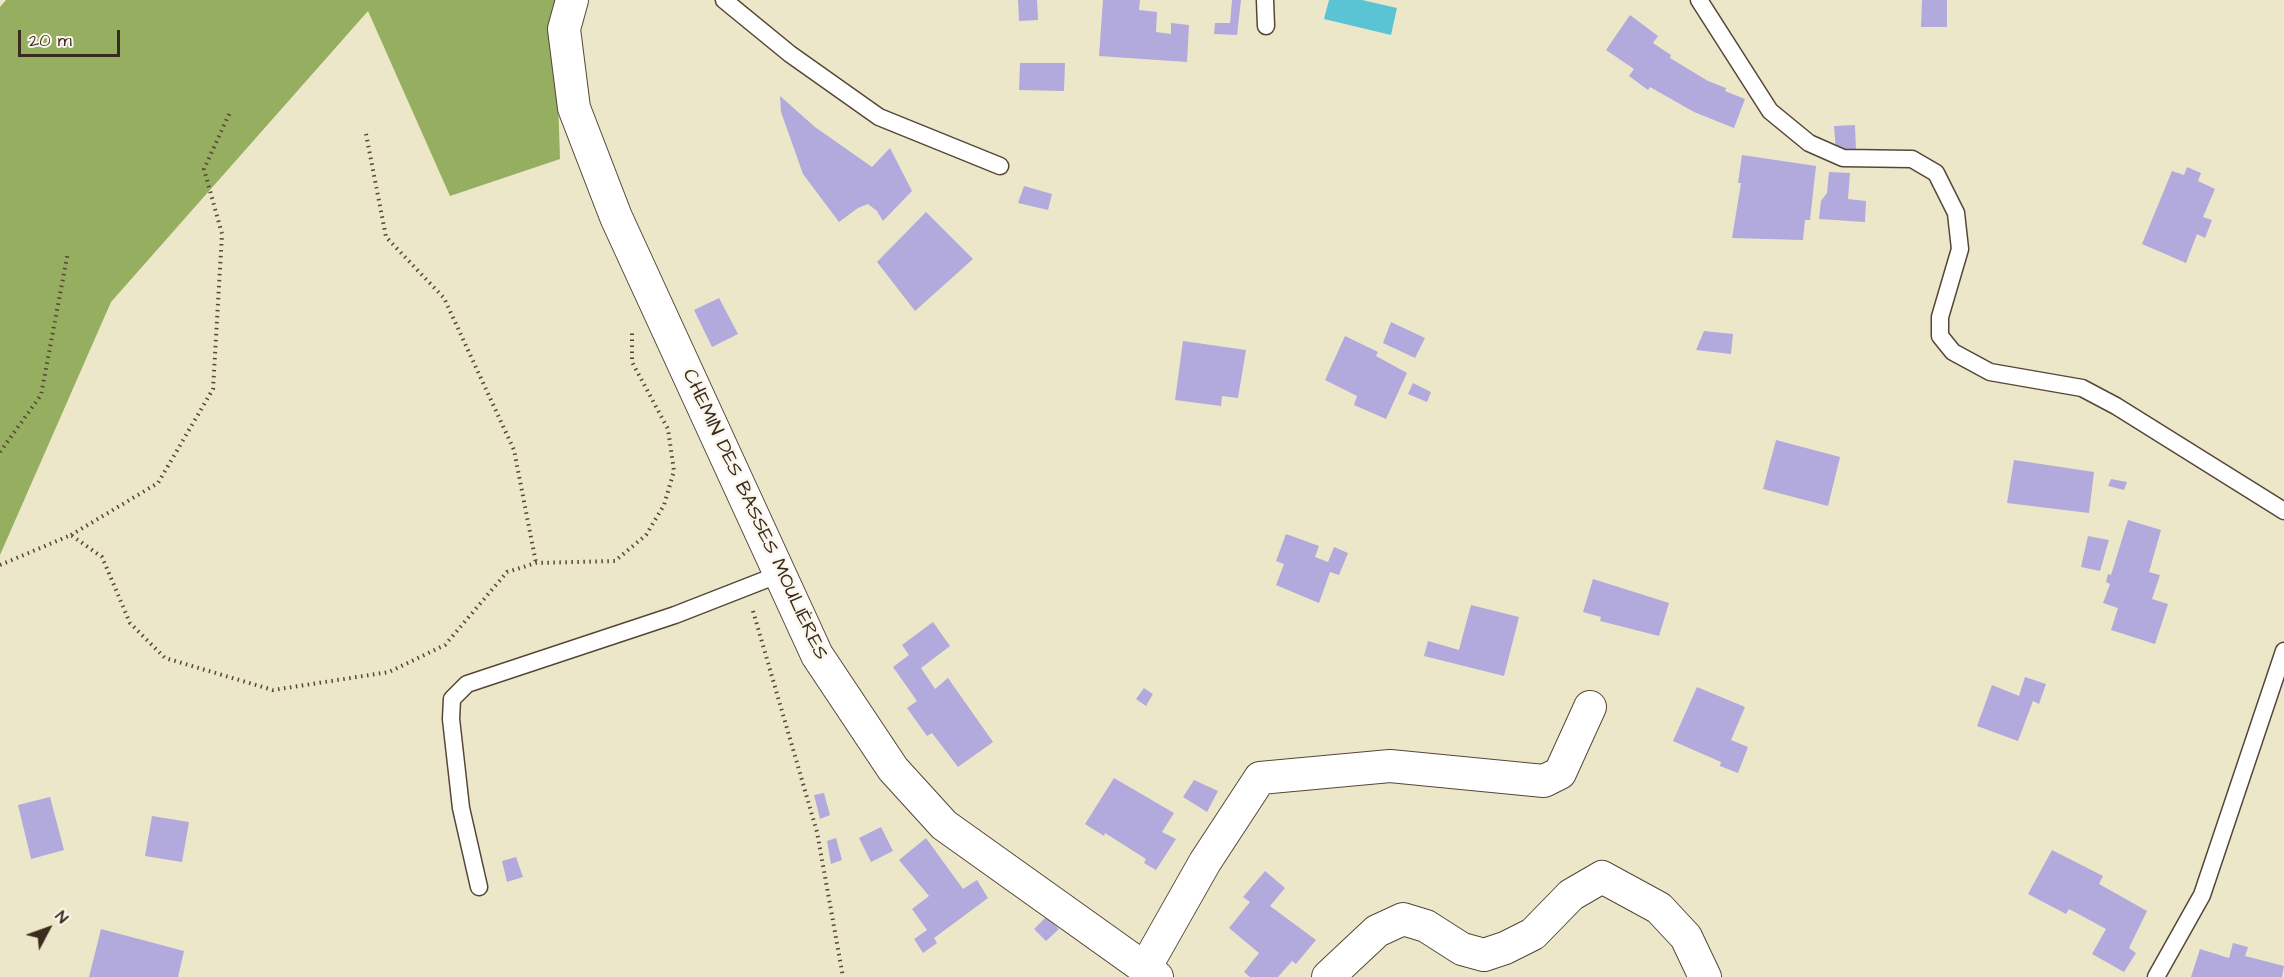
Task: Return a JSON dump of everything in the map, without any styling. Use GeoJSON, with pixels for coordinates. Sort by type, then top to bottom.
{"type":"FeatureCollection","features":[{"type":"Feature","properties":{"kind":"street","name":"CHEMIN DES BASSES MOULIÈRES"},"geometry":{"type":"LineString","coordinates":[[572,0],[564,29],[574,108],[616,217],[817,655],[893,769],[944,825],[1151,972]]}},
{"type":"Feature","properties":{"kind":"street"},"geometry":{"type":"LineString","coordinates":[[1151,972],[1205,862],[1260,778],[1390,766],[1544,781],[1560,773],[1590,707]]}},
{"type":"Feature","properties":{"kind":"street"},"geometry":{"type":"LineString","coordinates":[[1328,977],[1377,931],[1403,919],[1426,926],[1462,949],[1484,955],[1505,948],[1533,934],[1571,895],[1602,877],[1659,908],[1686,937],[1705,977]]}},
{"type":"Feature","properties":{"kind":"lane"},"geometry":{"type":"LineString","coordinates":[[724,0],[790,54],[879,117],[1000,166]]}},
{"type":"Feature","properties":{"kind":"lane"},"geometry":{"type":"LineString","coordinates":[[1264,0],[1266,26]]}},
{"type":"Feature","properties":{"kind":"lane"},"geometry":{"type":"LineString","coordinates":[[1699,0],[1770,111],[1809,143],[1843,158],[1912,159],[1936,173],[1956,213],[1960,249],[1940,317],[1940,336],[1953,352],[1990,372],[2082,388],[2116,406],[2284,511]]}},
{"type":"Feature","properties":{"kind":"lane"},"geometry":{"type":"LineString","coordinates":[[479,887],[461,808],[451,719],[453,699],[467,684],[675,615],[780,574]]}},
{"type":"Feature","properties":{"kind":"lane"},"geometry":{"type":"LineString","coordinates":[[2156,977],[2202,895],[2284,651]]}},
{"type":"Feature","properties":{"kind":"path"},"geometry":{"type":"LineString","coordinates":[[0,566],[71,535],[158,483],[213,389],[222,234],[204,169],[231,110]]}},
{"type":"Feature","properties":{"kind":"path"},"geometry":{"type":"LineString","coordinates":[[366,134],[386,237],[444,298],[514,450],[536,563]]}},
{"type":"Feature","properties":{"kind":"path"},"geometry":{"type":"LineString","coordinates":[[0,452],[41,395],[68,252]]}},
{"type":"Feature","properties":{"kind":"path"},"geometry":{"type":"LineString","coordinates":[[71,535],[102,558],[130,622],[165,658],[273,690],[389,672],[445,645],[507,572],[536,563],[615,561],[646,535],[664,505],[674,471],[668,429],[632,362],[632,328],[655,302]]}},
{"type":"Feature","properties":{"kind":"path"},"geometry":{"type":"LineString","coordinates":[[780,574],[753,609],[817,832],[843,977]]}},
{"type":"Feature","properties":{"kind":"green space"},"geometry":{"type":"Polygon","coordinates":[[[6,0],[564,0],[556,36],[560,159],[450,196],[368,11],[111,302],[0,555],[0,7],[6,0]]]}},
{"type":"Feature","properties":{"kind":"water"},"geometry":{"type":"Polygon","coordinates":[[[1329,0],[1362,0],[1397,8],[1391,35],[1324,19],[1329,0]]]}},
{"type":"Feature","properties":{"kind":"building"},"geometry":{"type":"Polygon","coordinates":[[[1018,0],[1037,0],[1038,20],[1019,21],[1018,0]]]}},
{"type":"Feature","properties":{"kind":"building"},"geometry":{"type":"Polygon","coordinates":[[[1103,0],[1140,0],[1139,10],[1157,12],[1156,32],[1171,34],[1171,23],[1189,25],[1187,62],[1099,56],[1103,0]]]}},
{"type":"Feature","properties":{"kind":"building"},"geometry":{"type":"Polygon","coordinates":[[[1232,0],[1241,0],[1237,35],[1214,34],[1215,23],[1230,23],[1232,0]]]}},
{"type":"Feature","properties":{"kind":"building"},"geometry":{"type":"Polygon","coordinates":[[[1922,0],[1947,0],[1947,27],[1921,27],[1922,0]]]}},
{"type":"Feature","properties":{"kind":"building"},"geometry":{"type":"Polygon","coordinates":[[[1630,15],[1658,36],[1653,43],[1671,55],[1670,58],[1708,81],[1726,88],[1725,91],[1745,99],[1734,128],[1694,112],[1650,87],[1648,90],[1629,76],[1634,69],[1606,50],[1630,15]]]}},
{"type":"Feature","properties":{"kind":"building"},"geometry":{"type":"Polygon","coordinates":[[[1020,63],[1065,63],[1064,91],[1019,90],[1020,63]]]}},
{"type":"Feature","properties":{"kind":"building"},"geometry":{"type":"Polygon","coordinates":[[[780,96],[815,127],[872,167],[890,148],[912,191],[883,221],[877,211],[868,204],[858,208],[839,222],[803,174],[781,112],[780,96]]]}},
{"type":"Feature","properties":{"kind":"building"},"geometry":{"type":"Polygon","coordinates":[[[1855,125],[1856,151],[1836,152],[1834,126],[1855,125]]]}},
{"type":"Feature","properties":{"kind":"building"},"geometry":{"type":"Polygon","coordinates":[[[1742,155],[1816,166],[1810,220],[1805,220],[1803,240],[1732,238],[1741,183],[1738,183],[1742,155]]]}},
{"type":"Feature","properties":{"kind":"building"},"geometry":{"type":"Polygon","coordinates":[[[2187,167],[2201,173],[2198,181],[2215,189],[2203,217],[2212,220],[2205,238],[2197,234],[2186,263],[2142,244],[2172,171],[2184,175],[2187,167]]]}},
{"type":"Feature","properties":{"kind":"building"},"geometry":{"type":"Polygon","coordinates":[[[1829,172],[1850,173],[1848,199],[1866,201],[1865,222],[1819,219],[1821,201],[1827,193],[1829,172]]]}},
{"type":"Feature","properties":{"kind":"building"},"geometry":{"type":"Polygon","coordinates":[[[1024,186],[1052,194],[1048,210],[1018,203],[1024,186]]]}},
{"type":"Feature","properties":{"kind":"building"},"geometry":{"type":"Polygon","coordinates":[[[926,212],[973,259],[915,311],[877,262],[926,212]]]}},
{"type":"Feature","properties":{"kind":"building"},"geometry":{"type":"Polygon","coordinates":[[[719,298],[738,334],[712,347],[694,310],[719,298]]]}},
{"type":"Feature","properties":{"kind":"building"},"geometry":{"type":"Polygon","coordinates":[[[1391,322],[1425,338],[1415,358],[1383,343],[1391,322]]]}},
{"type":"Feature","properties":{"kind":"building"},"geometry":{"type":"Polygon","coordinates":[[[1704,331],[1733,334],[1731,354],[1696,350],[1704,331]]]}},
{"type":"Feature","properties":{"kind":"building"},"geometry":{"type":"Polygon","coordinates":[[[1345,336],[1378,352],[1376,356],[1407,373],[1386,419],[1354,405],[1357,396],[1325,380],[1345,336]]]}},
{"type":"Feature","properties":{"kind":"building"},"geometry":{"type":"Polygon","coordinates":[[[1183,341],[1246,350],[1238,398],[1222,396],[1221,406],[1175,400],[1183,341]]]}},
{"type":"Feature","properties":{"kind":"building"},"geometry":{"type":"Polygon","coordinates":[[[1413,383],[1431,392],[1427,402],[1408,394],[1413,383]]]}},
{"type":"Feature","properties":{"kind":"building"},"geometry":{"type":"Polygon","coordinates":[[[1776,440],[1840,457],[1828,506],[1763,489],[1776,440]]]}},
{"type":"Feature","properties":{"kind":"building"},"geometry":{"type":"Polygon","coordinates":[[[2014,460],[2094,472],[2089,513],[2007,503],[2014,460]]]}},
{"type":"Feature","properties":{"kind":"building"},"geometry":{"type":"Polygon","coordinates":[[[2111,479],[2127,482],[2124,490],[2108,486],[2111,479]]]}},
{"type":"Feature","properties":{"kind":"building"},"geometry":{"type":"Polygon","coordinates":[[[2128,520],[2161,530],[2149,572],[2160,575],[2152,599],[2168,604],[2155,644],[2111,630],[2118,608],[2103,603],[2110,584],[2106,582],[2108,574],[2111,575],[2128,520]]]}},
{"type":"Feature","properties":{"kind":"building"},"geometry":{"type":"Polygon","coordinates":[[[1286,534],[1319,546],[1315,557],[1328,562],[1334,547],[1348,553],[1339,575],[1330,572],[1319,603],[1276,585],[1284,564],[1276,561],[1286,534]]]}},
{"type":"Feature","properties":{"kind":"building"},"geometry":{"type":"Polygon","coordinates":[[[2088,536],[2109,540],[2100,571],[2081,567],[2088,536]]]}},
{"type":"Feature","properties":{"kind":"building"},"geometry":{"type":"Polygon","coordinates":[[[1593,579],[1669,603],[1659,636],[1600,621],[1601,617],[1583,612],[1593,579]]]}},
{"type":"Feature","properties":{"kind":"building"},"geometry":{"type":"Polygon","coordinates":[[[1471,605],[1519,617],[1504,676],[1424,656],[1428,641],[1459,650],[1471,605]]]}},
{"type":"Feature","properties":{"kind":"building"},"geometry":{"type":"Polygon","coordinates":[[[933,622],[950,646],[921,668],[935,689],[948,678],[993,742],[958,767],[932,733],[927,736],[907,708],[917,701],[893,667],[909,655],[902,645],[933,622]]]}},
{"type":"Feature","properties":{"kind":"building"},"geometry":{"type":"Polygon","coordinates":[[[2025,677],[2046,684],[2039,704],[2033,701],[2018,741],[1977,726],[1992,685],[2019,696],[2025,677]]]}},
{"type":"Feature","properties":{"kind":"building"},"geometry":{"type":"Polygon","coordinates":[[[1697,687],[1745,707],[1731,740],[1748,747],[1738,773],[1720,766],[1721,762],[1673,741],[1697,687]]]}},
{"type":"Feature","properties":{"kind":"building"},"geometry":{"type":"Polygon","coordinates":[[[1144,688],[1153,694],[1146,706],[1136,699],[1144,688]]]}},
{"type":"Feature","properties":{"kind":"building"},"geometry":{"type":"Polygon","coordinates":[[[1114,778],[1174,813],[1162,832],[1176,839],[1156,870],[1144,863],[1146,859],[1105,833],[1104,836],[1085,824],[1114,778]]]}},
{"type":"Feature","properties":{"kind":"building"},"geometry":{"type":"Polygon","coordinates":[[[1194,780],[1218,791],[1207,812],[1183,797],[1194,780]]]}},
{"type":"Feature","properties":{"kind":"building"},"geometry":{"type":"Polygon","coordinates":[[[824,793],[830,815],[820,819],[814,795],[824,793]]]}},
{"type":"Feature","properties":{"kind":"building"},"geometry":{"type":"Polygon","coordinates":[[[50,797],[64,850],[31,859],[18,805],[50,797]]]}},
{"type":"Feature","properties":{"kind":"building"},"geometry":{"type":"Polygon","coordinates":[[[152,816],[189,822],[182,862],[145,856],[152,816]]]}},
{"type":"Feature","properties":{"kind":"building"},"geometry":{"type":"Polygon","coordinates":[[[881,827],[893,851],[871,862],[859,838],[881,827]]]}},
{"type":"Feature","properties":{"kind":"building"},"geometry":{"type":"Polygon","coordinates":[[[836,838],[842,860],[831,864],[827,841],[836,838]]]}},
{"type":"Feature","properties":{"kind":"building"},"geometry":{"type":"Polygon","coordinates":[[[926,838],[963,889],[977,880],[988,898],[934,938],[937,943],[923,953],[914,939],[927,930],[912,909],[929,896],[899,860],[926,838]]]}},
{"type":"Feature","properties":{"kind":"building"},"geometry":{"type":"Polygon","coordinates":[[[2052,850],[2103,876],[2099,884],[2147,911],[2129,948],[2136,953],[2124,972],[2092,954],[2106,929],[2069,909],[2066,914],[2028,894],[2052,850]]]}},
{"type":"Feature","properties":{"kind":"building"},"geometry":{"type":"Polygon","coordinates":[[[516,857],[523,877],[507,882],[502,861],[516,857]]]}},
{"type":"Feature","properties":{"kind":"building"},"geometry":{"type":"Polygon","coordinates":[[[1265,871],[1285,888],[1270,906],[1316,940],[1296,964],[1292,961],[1278,977],[1250,977],[1244,972],[1259,953],[1229,928],[1250,902],[1243,897],[1265,871]]]}},
{"type":"Feature","properties":{"kind":"building"},"geometry":{"type":"Polygon","coordinates":[[[1046,917],[1059,929],[1046,941],[1034,929],[1046,917]]]}},
{"type":"Feature","properties":{"kind":"building"},"geometry":{"type":"Polygon","coordinates":[[[101,929],[184,951],[178,977],[89,977],[101,929]]]}},
{"type":"Feature","properties":{"kind":"building"},"geometry":{"type":"Polygon","coordinates":[[[2233,943],[2248,947],[2245,956],[2284,966],[2282,977],[2191,977],[2200,949],[2229,958],[2233,943]]]}}]}
